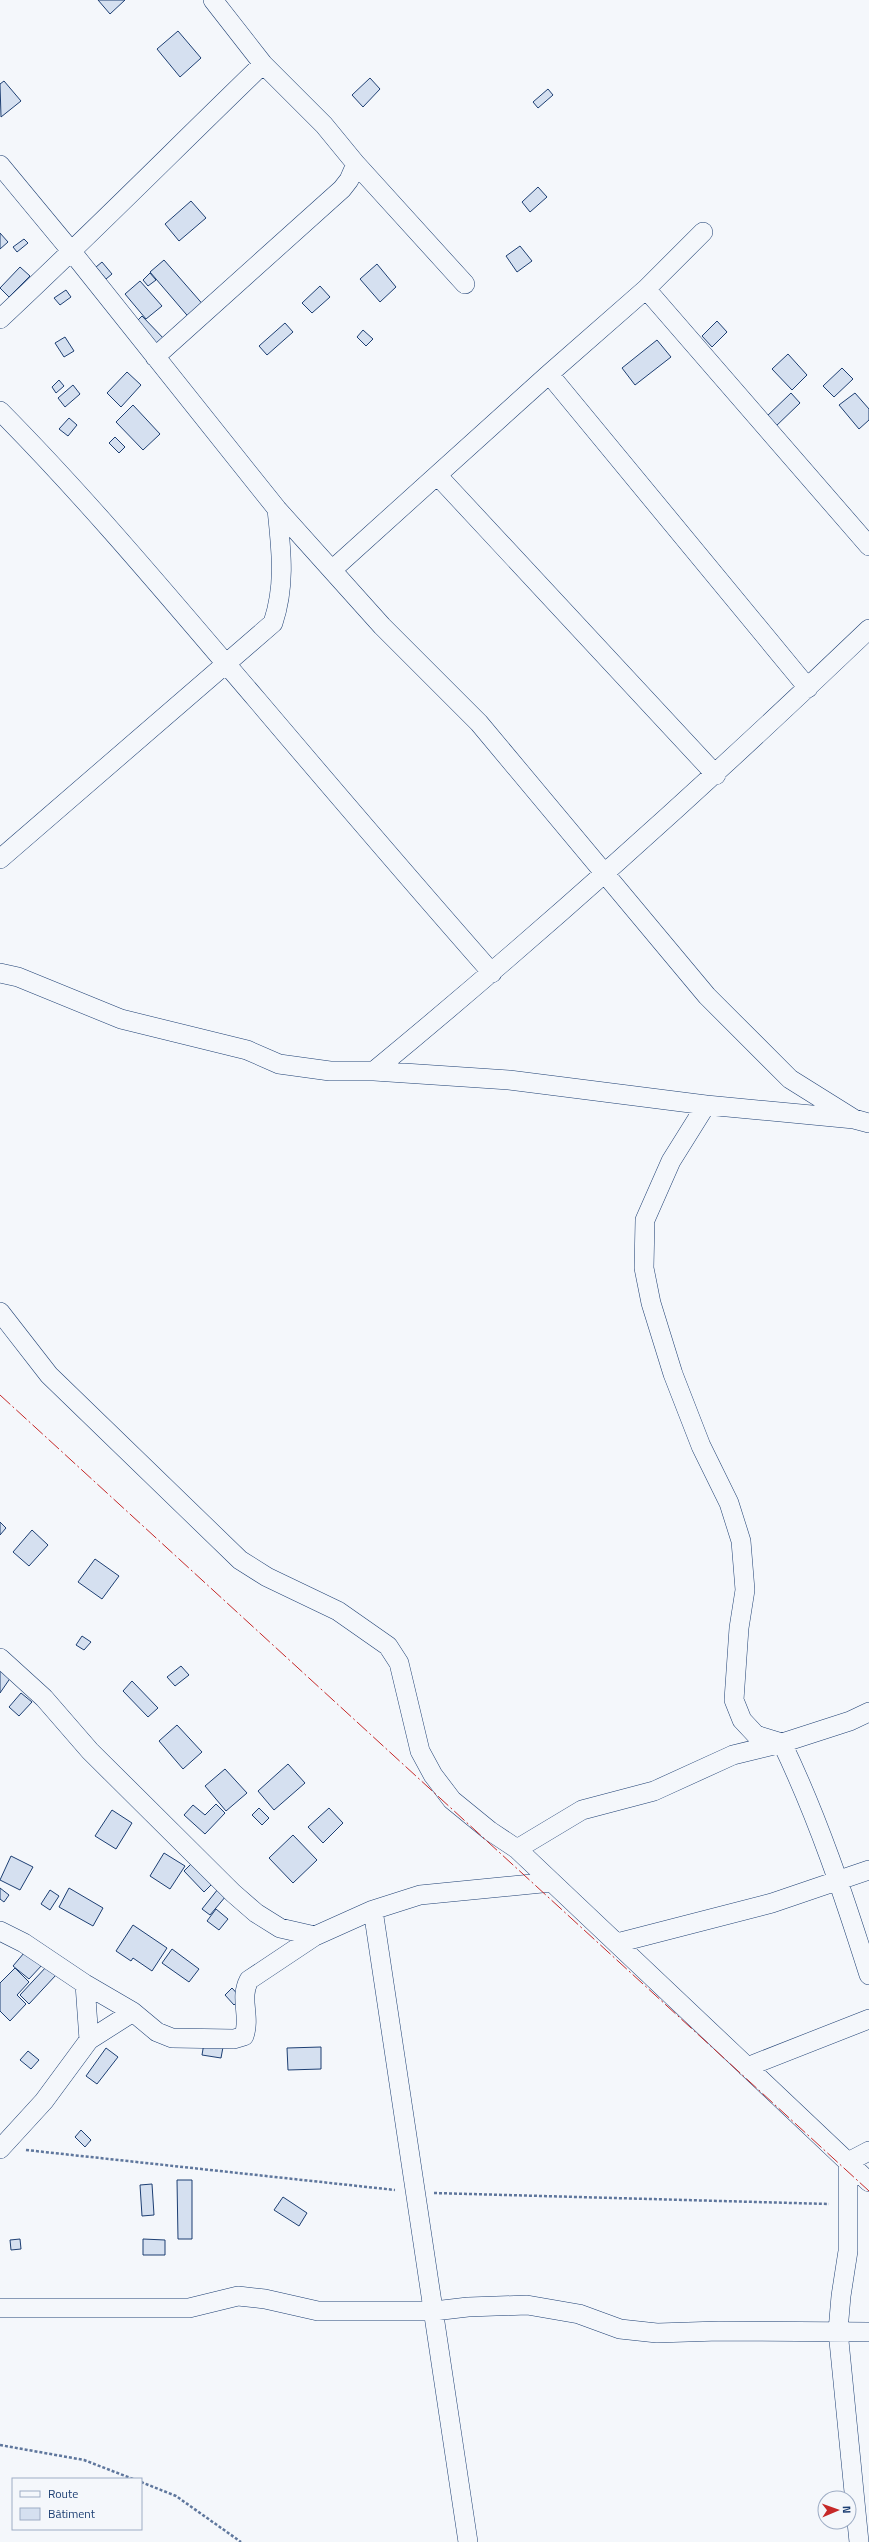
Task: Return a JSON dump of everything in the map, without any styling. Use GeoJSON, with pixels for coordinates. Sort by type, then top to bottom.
{"type":"FeatureCollection","features":[{"type":"Feature","properties":{"kind":"street"},"geometry":{"type":"LineString","coordinates":[[213,0],[263,64],[324,125],[356,164],[465,284]]}},
{"type":"Feature","properties":{"kind":"street"},"geometry":{"type":"LineString","coordinates":[[0,319],[72,252],[150,172],[263,64]]}},
{"type":"Feature","properties":{"kind":"street"},"geometry":{"type":"LineString","coordinates":[[155,357],[342,190],[356,164]]}},
{"type":"Feature","properties":{"kind":"street"},"geometry":{"type":"LineString","coordinates":[[0,165],[72,252],[277,509],[382,626],[479,723],[603,874],[707,996],[790,1079],[861,1121]]}},
{"type":"Feature","properties":{"kind":"street"},"geometry":{"type":"LineString","coordinates":[[332,570],[438,476],[549,374],[646,289],[703,232]]}},
{"type":"Feature","properties":{"kind":"street"},"geometry":{"type":"LineString","coordinates":[[646,289],[869,546]]}},
{"type":"Feature","properties":{"kind":"street"},"geometry":{"type":"LineString","coordinates":[[549,374],[808,688]]}},
{"type":"Feature","properties":{"kind":"street"},"geometry":{"type":"LineString","coordinates":[[0,411],[56,468],[129,548],[227,665],[492,973]]}},
{"type":"Feature","properties":{"kind":"street"},"geometry":{"type":"LineString","coordinates":[[438,476],[716,775]]}},
{"type":"Feature","properties":{"kind":"street"},"geometry":{"type":"LineString","coordinates":[[3,850],[227,665],[273,623],[280,602],[283,570],[277,509]]}},
{"type":"Feature","properties":{"kind":"street"},"geometry":{"type":"LineString","coordinates":[[374,1071],[492,973],[716,775],[869,629]]}},
{"type":"Feature","properties":{"kind":"street"},"geometry":{"type":"LineString","coordinates":[[0,973],[18,977],[121,1020],[247,1050],[279,1064],[330,1071],[374,1071],[509,1080],[706,1105],[861,1121]]}},
{"type":"Feature","properties":{"kind":"street"},"geometry":{"type":"LineString","coordinates":[[706,1105],[671,1161],[645,1220],[644,1268],[651,1303],[673,1374],[701,1446],[729,1502],[741,1541],[745,1590],[739,1628],[734,1700],[742,1720],[756,1735],[782,1743],[807,1794],[839,1881],[869,1975]]}},
{"type":"Feature","properties":{"kind":"street"},"geometry":{"type":"LineString","coordinates":[[0,1312],[50,1374],[240,1560],[268,1577],[338,1611],[388,1646],[399,1664],[420,1752],[433,1775],[452,1800],[490,1831],[517,1849],[869,2182]]}},
{"type":"Feature","properties":{"kind":"street"},"geometry":{"type":"LineString","coordinates":[[0,1658],[44,1698],[90,1751],[233,1893],[256,1913],[280,1928],[316,1936]]}},
{"type":"Feature","properties":{"kind":"street"},"geometry":{"type":"LineString","coordinates":[[517,1849],[582,1810],[654,1791],[733,1755],[782,1743],[850,1721],[869,1712]]}},
{"type":"Feature","properties":{"kind":"street"},"geometry":{"type":"LineString","coordinates":[[617,1943],[772,1903],[869,1870]]}},
{"type":"Feature","properties":{"kind":"street"},"geometry":{"type":"LineString","coordinates":[[0,1931],[24,1943],[85,1984],[133,2012],[157,2032],[172,2038],[234,2039],[244,2036],[247,2026],[243,1991],[249,1980],[316,1936],[373,1910],[420,1895],[552,1882]]}},
{"type":"Feature","properties":{"kind":"street"},"geometry":{"type":"LineString","coordinates":[[373,1910],[468,2542]]}},
{"type":"Feature","properties":{"kind":"street"},"geometry":{"type":"LineString","coordinates":[[85,1984],[89,2040]]}},
{"type":"Feature","properties":{"kind":"street"},"geometry":{"type":"LineString","coordinates":[[0,2149],[44,2101],[89,2040],[133,2012]]}},
{"type":"Feature","properties":{"kind":"street"},"geometry":{"type":"LineString","coordinates":[[747,2067],[869,2019]]}},
{"type":"Feature","properties":{"kind":"street"},"geometry":{"type":"LineString","coordinates":[[848,2162],[869,2151]]}},
{"type":"Feature","properties":{"kind":"street"},"geometry":{"type":"LineString","coordinates":[[848,2162],[848,2251],[838,2331],[859,2542]]}},
{"type":"Feature","properties":{"kind":"street"},"geometry":{"type":"LineString","coordinates":[[0,2308],[189,2308],[238,2296],[265,2299],[318,2311],[434,2312],[468,2307],[527,2305],[579,2314],[620,2329],[657,2333],[869,2332]]}},
{"type":"Feature","properties":{"kind":"path"},"geometry":{"type":"LineString","coordinates":[[0,2445],[84,2460],[130,2478]]}},
{"type":"Feature","properties":{"kind":"path"},"geometry":{"type":"LineString","coordinates":[[142,2482],[176,2496],[241,2542]]}},
{"type":"Feature","properties":{"kind":"building"},"geometry":{"type":"Polygon","coordinates":[[[98,0],[125,0],[110,14],[98,0]]]}},
{"type":"Feature","properties":{"kind":"building"},"geometry":{"type":"Polygon","coordinates":[[[178,31],[201,58],[180,77],[157,49],[178,31]]]}},
{"type":"Feature","properties":{"kind":"building"},"geometry":{"type":"Polygon","coordinates":[[[370,78],[380,89],[363,107],[352,95],[370,78]]]}},
{"type":"Feature","properties":{"kind":"building"},"geometry":{"type":"Polygon","coordinates":[[[4,81],[21,101],[1,117],[0,84],[4,81]]]}},
{"type":"Feature","properties":{"kind":"building"},"geometry":{"type":"Polygon","coordinates":[[[548,89],[553,95],[538,108],[533,102],[548,89]]]}},
{"type":"Feature","properties":{"kind":"building"},"geometry":{"type":"Polygon","coordinates":[[[538,187],[547,197],[530,212],[522,202],[538,187]]]}},
{"type":"Feature","properties":{"kind":"building"},"geometry":{"type":"Polygon","coordinates":[[[191,201],[206,218],[179,241],[165,224],[191,201]]]}},
{"type":"Feature","properties":{"kind":"building"},"geometry":{"type":"Polygon","coordinates":[[[0,233],[8,242],[0,249],[0,233]]]}},
{"type":"Feature","properties":{"kind":"building"},"geometry":{"type":"Polygon","coordinates":[[[24,239],[28,243],[17,252],[13,247],[24,239]]]}},
{"type":"Feature","properties":{"kind":"building"},"geometry":{"type":"Polygon","coordinates":[[[520,246],[532,261],[517,272],[506,256],[520,246]]]}},
{"type":"Feature","properties":{"kind":"building"},"geometry":{"type":"Polygon","coordinates":[[[164,260],[206,308],[192,321],[150,272],[164,260]]]}},
{"type":"Feature","properties":{"kind":"building"},"geometry":{"type":"Polygon","coordinates":[[[102,262],[112,274],[106,279],[96,267],[102,262]]]}},
{"type":"Feature","properties":{"kind":"building"},"geometry":{"type":"Polygon","coordinates":[[[377,264],[396,287],[380,302],[360,279],[377,264]]]}},
{"type":"Feature","properties":{"kind":"building"},"geometry":{"type":"Polygon","coordinates":[[[20,267],[30,276],[9,297],[0,288],[20,267]]]}},
{"type":"Feature","properties":{"kind":"building"},"geometry":{"type":"Polygon","coordinates":[[[150,273],[156,280],[148,286],[143,280],[150,273]]]}},
{"type":"Feature","properties":{"kind":"building"},"geometry":{"type":"Polygon","coordinates":[[[140,281],[162,306],[146,319],[125,294],[140,281]]]}},
{"type":"Feature","properties":{"kind":"building"},"geometry":{"type":"Polygon","coordinates":[[[320,286],[330,297],[312,313],[302,303],[320,286]]]}},
{"type":"Feature","properties":{"kind":"building"},"geometry":{"type":"Polygon","coordinates":[[[66,290],[71,297],[60,305],[54,298],[66,290]]]}},
{"type":"Feature","properties":{"kind":"building"},"geometry":{"type":"Polygon","coordinates":[[[142,316],[166,341],[159,348],[135,323],[142,316]]]}},
{"type":"Feature","properties":{"kind":"building"},"geometry":{"type":"Polygon","coordinates":[[[717,321],[727,332],[712,347],[702,336],[717,321]]]}},
{"type":"Feature","properties":{"kind":"building"},"geometry":{"type":"Polygon","coordinates":[[[285,323],[293,332],[267,355],[259,346],[285,323]]]}},
{"type":"Feature","properties":{"kind":"building"},"geometry":{"type":"Polygon","coordinates":[[[363,330],[373,339],[366,346],[357,337],[363,330]]]}},
{"type":"Feature","properties":{"kind":"building"},"geometry":{"type":"Polygon","coordinates":[[[65,337],[74,351],[64,357],[55,343],[65,337]]]}},
{"type":"Feature","properties":{"kind":"building"},"geometry":{"type":"Polygon","coordinates":[[[657,340],[671,357],[635,385],[622,368],[657,340]]]}},
{"type":"Feature","properties":{"kind":"building"},"geometry":{"type":"Polygon","coordinates":[[[788,354],[807,375],[792,390],[772,369],[788,354]]]}},
{"type":"Feature","properties":{"kind":"building"},"geometry":{"type":"Polygon","coordinates":[[[842,368],[853,379],[834,397],[823,386],[842,368]]]}},
{"type":"Feature","properties":{"kind":"building"},"geometry":{"type":"Polygon","coordinates":[[[127,372],[141,385],[121,407],[107,393],[127,372]]]}},
{"type":"Feature","properties":{"kind":"building"},"geometry":{"type":"Polygon","coordinates":[[[59,380],[64,386],[56,393],[52,387],[59,380]]]}},
{"type":"Feature","properties":{"kind":"building"},"geometry":{"type":"Polygon","coordinates":[[[73,385],[80,394],[65,407],[58,398],[73,385]]]}},
{"type":"Feature","properties":{"kind":"building"},"geometry":{"type":"Polygon","coordinates":[[[791,393],[800,403],[774,428],[765,418],[791,393]]]}},
{"type":"Feature","properties":{"kind":"building"},"geometry":{"type":"Polygon","coordinates":[[[855,393],[869,409],[869,420],[859,429],[839,405],[855,393]]]}},
{"type":"Feature","properties":{"kind":"building"},"geometry":{"type":"Polygon","coordinates":[[[133,405],[160,434],[143,450],[116,422],[133,405]]]}},
{"type":"Feature","properties":{"kind":"building"},"geometry":{"type":"Polygon","coordinates":[[[69,418],[77,425],[68,436],[59,429],[69,418]]]}},
{"type":"Feature","properties":{"kind":"building"},"geometry":{"type":"Polygon","coordinates":[[[115,437],[125,447],[119,453],[109,443],[115,437]]]}},
{"type":"Feature","properties":{"kind":"building"},"geometry":{"type":"Polygon","coordinates":[[[0,1522],[6,1528],[0,1535],[0,1522]]]}},
{"type":"Feature","properties":{"kind":"building"},"geometry":{"type":"Polygon","coordinates":[[[32,1530],[48,1545],[29,1566],[13,1552],[32,1530]]]}},
{"type":"Feature","properties":{"kind":"building"},"geometry":{"type":"Polygon","coordinates":[[[95,1559],[119,1576],[102,1599],[78,1582],[95,1559]]]}},
{"type":"Feature","properties":{"kind":"building"},"geometry":{"type":"Polygon","coordinates":[[[82,1636],[91,1642],[84,1650],[76,1645],[82,1636]]]}},
{"type":"Feature","properties":{"kind":"building"},"geometry":{"type":"Polygon","coordinates":[[[181,1666],[189,1675],[175,1686],[167,1677],[181,1666]]]}},
{"type":"Feature","properties":{"kind":"building"},"geometry":{"type":"Polygon","coordinates":[[[0,1669],[11,1677],[0,1693],[0,1669]]]}},
{"type":"Feature","properties":{"kind":"building"},"geometry":{"type":"Polygon","coordinates":[[[132,1681],[158,1708],[148,1717],[123,1691],[132,1681]]]}},
{"type":"Feature","properties":{"kind":"building"},"geometry":{"type":"Polygon","coordinates":[[[21,1693],[32,1702],[19,1716],[9,1707],[21,1693]]]}},
{"type":"Feature","properties":{"kind":"building"},"geometry":{"type":"Polygon","coordinates":[[[177,1725],[202,1752],[183,1769],[159,1741],[177,1725]]]}},
{"type":"Feature","properties":{"kind":"building"},"geometry":{"type":"Polygon","coordinates":[[[288,1764],[305,1783],[274,1810],[258,1791],[288,1764]]]}},
{"type":"Feature","properties":{"kind":"building"},"geometry":{"type":"Polygon","coordinates":[[[225,1769],[247,1793],[226,1811],[205,1786],[225,1769]]]}},
{"type":"Feature","properties":{"kind":"building"},"geometry":{"type":"Polygon","coordinates":[[[216,1804],[225,1813],[205,1834],[184,1815],[193,1805],[205,1815],[216,1804]]]}},
{"type":"Feature","properties":{"kind":"building"},"geometry":{"type":"Polygon","coordinates":[[[259,1808],[269,1818],[262,1825],[252,1815],[259,1808]]]}},
{"type":"Feature","properties":{"kind":"building"},"geometry":{"type":"Polygon","coordinates":[[[329,1808],[343,1823],[323,1843],[308,1827],[329,1808]]]}},
{"type":"Feature","properties":{"kind":"building"},"geometry":{"type":"Polygon","coordinates":[[[112,1810],[132,1823],[116,1849],[95,1836],[112,1810]]]}},
{"type":"Feature","properties":{"kind":"building"},"geometry":{"type":"Polygon","coordinates":[[[293,1835],[317,1860],[293,1883],[269,1858],[293,1835]]]}},
{"type":"Feature","properties":{"kind":"building"},"geometry":{"type":"Polygon","coordinates":[[[164,1853],[185,1866],[170,1889],[150,1876],[164,1853]]]}},
{"type":"Feature","properties":{"kind":"building"},"geometry":{"type":"Polygon","coordinates":[[[11,1856],[33,1867],[20,1890],[0,1880],[11,1856]]]}},
{"type":"Feature","properties":{"kind":"building"},"geometry":{"type":"Polygon","coordinates":[[[197,1858],[218,1878],[204,1892],[184,1871],[197,1858]]]}},
{"type":"Feature","properties":{"kind":"building"},"geometry":{"type":"Polygon","coordinates":[[[0,1888],[9,1895],[4,1902],[0,1899],[0,1888]]]}},
{"type":"Feature","properties":{"kind":"building"},"geometry":{"type":"Polygon","coordinates":[[[69,1888],[103,1908],[93,1926],[59,1907],[69,1888]]]}},
{"type":"Feature","properties":{"kind":"building"},"geometry":{"type":"Polygon","coordinates":[[[218,1889],[226,1896],[210,1915],[202,1909],[218,1889]]]}},
{"type":"Feature","properties":{"kind":"building"},"geometry":{"type":"Polygon","coordinates":[[[50,1890],[59,1896],[50,1910],[41,1904],[50,1890]]]}},
{"type":"Feature","properties":{"kind":"building"},"geometry":{"type":"Polygon","coordinates":[[[216,1909],[228,1919],[219,1930],[207,1921],[216,1909]]]}},
{"type":"Feature","properties":{"kind":"building"},"geometry":{"type":"Polygon","coordinates":[[[133,1925],[167,1948],[152,1971],[133,1958],[131,1961],[116,1951],[133,1925]]]}},
{"type":"Feature","properties":{"kind":"building"},"geometry":{"type":"Polygon","coordinates":[[[172,1949],[199,1969],[189,1982],[162,1963],[172,1949]]]}},
{"type":"Feature","properties":{"kind":"building"},"geometry":{"type":"Polygon","coordinates":[[[24,1953],[43,1964],[29,1979],[13,1966],[24,1953]]]}},
{"type":"Feature","properties":{"kind":"building"},"geometry":{"type":"Polygon","coordinates":[[[47,1966],[56,1975],[29,2004],[20,1995],[47,1966]]]}},
{"type":"Feature","properties":{"kind":"building"},"geometry":{"type":"Polygon","coordinates":[[[15,1968],[29,1982],[17,1995],[26,2004],[10,2021],[0,2011],[0,1983],[15,1968]]]}},
{"type":"Feature","properties":{"kind":"building"},"geometry":{"type":"Polygon","coordinates":[[[232,1988],[241,1998],[234,2005],[225,1995],[232,1988]]]}},
{"type":"Feature","properties":{"kind":"building"},"geometry":{"type":"Polygon","coordinates":[[[204,2043],[223,2047],[221,2058],[202,2055],[204,2043]]]}},
{"type":"Feature","properties":{"kind":"building"},"geometry":{"type":"Polygon","coordinates":[[[321,2047],[321,2069],[288,2070],[287,2048],[321,2047]]]}},
{"type":"Feature","properties":{"kind":"building"},"geometry":{"type":"Polygon","coordinates":[[[106,2048],[118,2057],[97,2084],[86,2076],[106,2048]]]}},
{"type":"Feature","properties":{"kind":"building"},"geometry":{"type":"Polygon","coordinates":[[[28,2051],[39,2060],[31,2069],[20,2060],[28,2051]]]}},
{"type":"Feature","properties":{"kind":"building"},"geometry":{"type":"Polygon","coordinates":[[[81,2130],[91,2140],[85,2147],[75,2137],[81,2130]]]}},
{"type":"Feature","properties":{"kind":"building"},"geometry":{"type":"Polygon","coordinates":[[[177,2180],[192,2180],[192,2239],[178,2239],[177,2180]]]}},
{"type":"Feature","properties":{"kind":"building"},"geometry":{"type":"Polygon","coordinates":[[[152,2184],[154,2215],[142,2216],[140,2185],[152,2184]]]}},
{"type":"Feature","properties":{"kind":"building"},"geometry":{"type":"Polygon","coordinates":[[[283,2197],[307,2213],[299,2226],[274,2210],[283,2197]]]}},
{"type":"Feature","properties":{"kind":"building"},"geometry":{"type":"Polygon","coordinates":[[[20,2239],[21,2249],[11,2250],[10,2240],[20,2239]]]}},
{"type":"Feature","properties":{"kind":"building"},"geometry":{"type":"Polygon","coordinates":[[[143,2239],[165,2240],[165,2255],[143,2255],[143,2239]]]}},
{"type":"Feature","properties":{"kind":"power"},"geometry":{"type":"LineString","coordinates":[[0,1395],[869,2191]]}}]}
